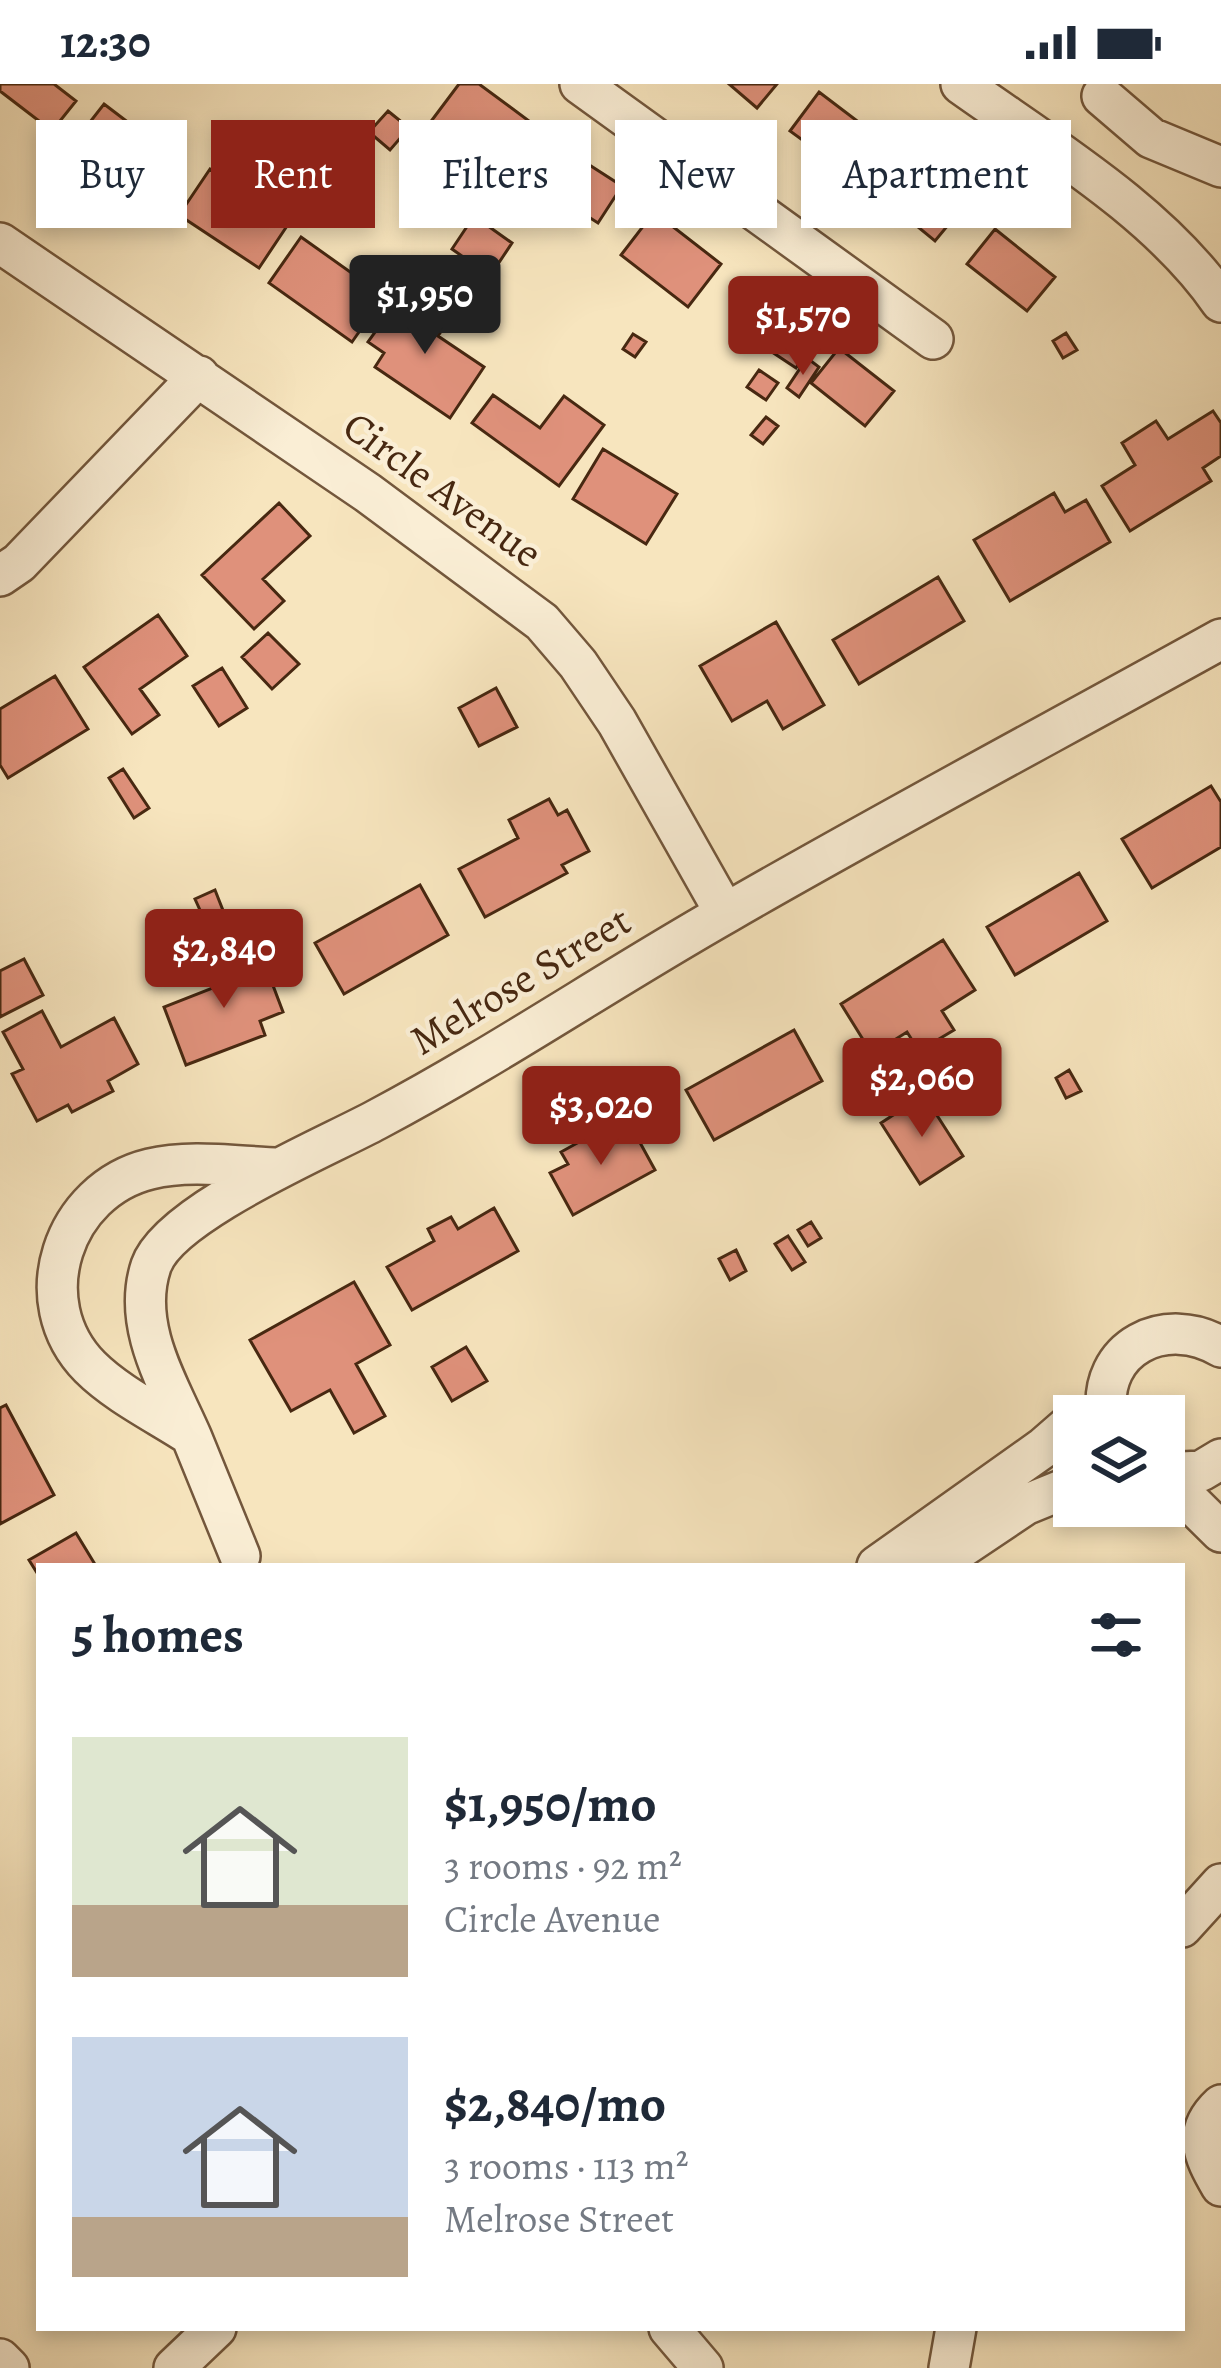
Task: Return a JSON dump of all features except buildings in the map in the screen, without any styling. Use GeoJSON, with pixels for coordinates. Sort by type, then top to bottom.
{"type":"FeatureCollection","features":[{"type":"Feature","properties":{"kind":"street"},"geometry":{"type":"LineString","coordinates":[[580,84],[933,339]]}},
{"type":"Feature","properties":{"kind":"street"},"geometry":{"type":"LineString","coordinates":[[961,84],[1012,120]]}},
{"type":"Feature","properties":{"kind":"street"},"geometry":{"type":"LineString","coordinates":[[1071,136],[1109,87],[1151,138],[1221,167]]}},
{"type":"Feature","properties":{"kind":"street"},"geometry":{"type":"LineString","coordinates":[[1071,163],[1182,253],[1221,302]]}},
{"type":"Feature","properties":{"kind":"street","name":"Circle Avenue"},"geometry":{"type":"LineString","coordinates":[[0,243],[199,376],[482,574],[542,622],[578,664],[616,722],[725,913]]}},
{"type":"Feature","properties":{"kind":"street"},"geometry":{"type":"LineString","coordinates":[[0,576],[199,376]]}},
{"type":"Feature","properties":{"kind":"street","name":"Melrose Street"},"geometry":{"type":"LineString","coordinates":[[240,1556],[148,1330],[144,1295],[152,1261],[173,1235],[203,1212],[554,1019],[725,913],[1221,640]]}},
{"type":"Feature","properties":{"kind":"street"},"geometry":{"type":"LineString","coordinates":[[190,1435],[93,1370],[77,1352],[66,1330],[58,1294],[60,1257],[68,1234],[95,1198],[134,1173],[178,1166],[286,1168]]}},
{"type":"Feature","properties":{"kind":"street"},"geometry":{"type":"LineString","coordinates":[[1109,1395],[1118,1364],[1134,1346],[1155,1335],[1179,1332],[1215,1339]]}},
{"type":"Feature","properties":{"kind":"street"},"geometry":{"type":"LineString","coordinates":[[881,1563],[1053,1439]]}},
{"type":"Feature","properties":{"kind":"street"},"geometry":{"type":"LineString","coordinates":[[1185,1472],[1201,1471],[1221,1459]]}},
{"type":"Feature","properties":{"kind":"street"},"geometry":{"type":"LineString","coordinates":[[938,1563],[1025,1505],[1053,1494]]}},
{"type":"Feature","properties":{"kind":"street"},"geometry":{"type":"LineString","coordinates":[[1185,1495],[1221,1532]]}},
{"type":"Feature","properties":{"kind":"street"},"geometry":{"type":"LineString","coordinates":[[1185,1924],[1221,1884]]}},
{"type":"Feature","properties":{"kind":"street"},"geometry":{"type":"LineString","coordinates":[[1221,2105],[1200,2134],[1207,2162],[1221,2186]]}},
{"type":"Feature","properties":{"kind":"street"},"geometry":{"type":"LineString","coordinates":[[672,2331],[703,2368]]}},
{"type":"Feature","properties":{"kind":"street"},"geometry":{"type":"LineString","coordinates":[[949,2368],[955,2331]]}},
{"type":"Feature","properties":{"kind":"street"},"geometry":{"type":"LineString","coordinates":[[0,2359],[9,2368]]}}]}
